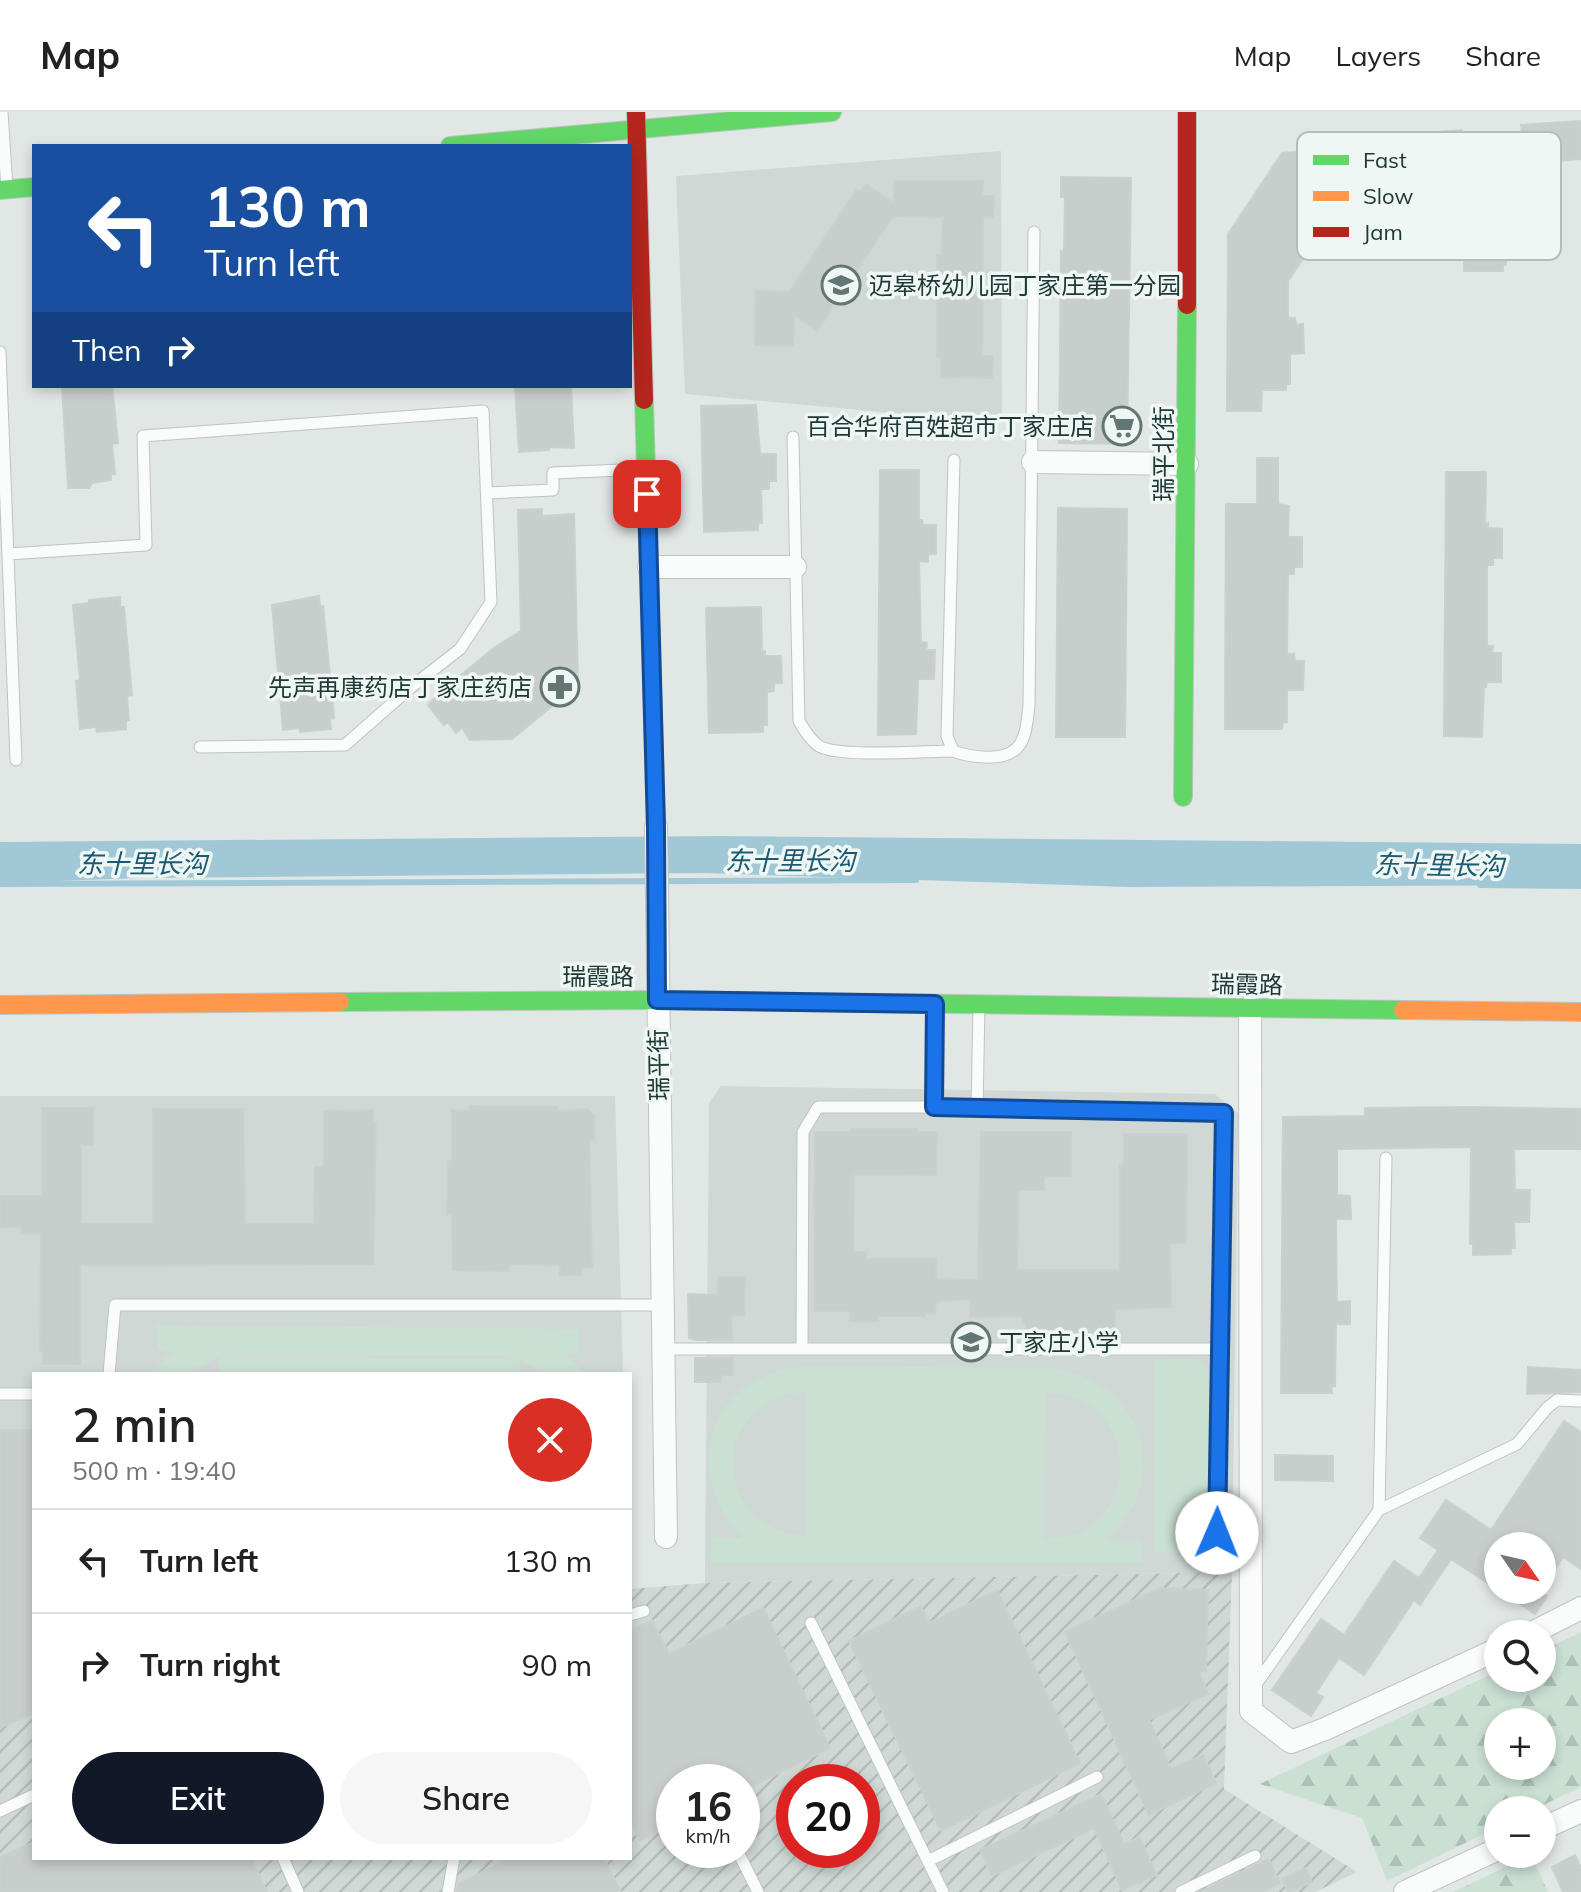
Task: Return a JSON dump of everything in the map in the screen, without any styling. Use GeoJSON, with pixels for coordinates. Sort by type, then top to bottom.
{"type":"FeatureCollection","features":[{"type":"Feature","properties":{"kind":"street"},"geometry":{"type":"LineString","coordinates":[[464,144],[636,120],[832,112]]}},
{"type":"Feature","properties":{"kind":"street","name":"瑞平北街"},"geometry":{"type":"LineString","coordinates":[[1183,797],[1187,112]]}},
{"type":"Feature","properties":{"kind":"street","name":"瑞平街"},"geometry":{"type":"LineString","coordinates":[[636,120],[656,827],[666,1537]]}},
{"type":"Feature","properties":{"kind":"street"},"geometry":{"type":"LineString","coordinates":[[4,190],[32,187]]}},
{"type":"Feature","properties":{"kind":"street"},"geometry":{"type":"LineString","coordinates":[[1033,462],[1187,464]]}},
{"type":"Feature","properties":{"kind":"street"},"geometry":{"type":"LineString","coordinates":[[649,567],[795,567]]}},
{"type":"Feature","properties":{"kind":"street","name":"瑞霞路"},"geometry":{"type":"LineString","coordinates":[[0,1005],[657,1000],[1581,1012]]}},
{"type":"Feature","properties":{"kind":"street"},"geometry":{"type":"LineString","coordinates":[[1250,1008],[1251,1711],[1291,1742],[1484,1655]]}},
{"type":"Feature","properties":{"kind":"street"},"geometry":{"type":"LineString","coordinates":[[1556,1621],[1581,1608]]}},
{"type":"Feature","properties":{"kind":"street"},"geometry":{"type":"LineString","coordinates":[[1556,1823],[1581,1811]]}},
{"type":"Feature","properties":{"kind":"street"},"geometry":{"type":"LineString","coordinates":[[1405,1892],[1484,1855]]}},
{"type":"Feature","properties":{"kind":"lane"},"geometry":{"type":"LineString","coordinates":[[2,112],[4,190]]}},
{"type":"Feature","properties":{"kind":"lane"},"geometry":{"type":"LineString","coordinates":[[793,437],[799,721],[807,735],[820,747],[839,752],[953,751],[974,756],[1003,755],[1016,750],[1024,735],[1029,706],[1034,232]]}},
{"type":"Feature","properties":{"kind":"lane"},"geometry":{"type":"LineString","coordinates":[[0,352],[16,760]]}},
{"type":"Feature","properties":{"kind":"lane"},"geometry":{"type":"LineString","coordinates":[[8,554],[146,545],[143,436],[483,411],[491,602],[460,649],[345,745],[200,747]]}},
{"type":"Feature","properties":{"kind":"lane"},"geometry":{"type":"LineString","coordinates":[[953,751],[947,736],[954,460]]}},
{"type":"Feature","properties":{"kind":"lane"},"geometry":{"type":"LineString","coordinates":[[487,493],[553,490],[553,473],[646,469]]}},
{"type":"Feature","properties":{"kind":"lane"},"geometry":{"type":"LineString","coordinates":[[934,1107],[935,1004]]}},
{"type":"Feature","properties":{"kind":"lane"},"geometry":{"type":"LineString","coordinates":[[977,1110],[979,1005]]}},
{"type":"Feature","properties":{"kind":"lane"},"geometry":{"type":"LineString","coordinates":[[802,1349],[803,1132],[818,1107],[1224,1113],[1216,1563]]}},
{"type":"Feature","properties":{"kind":"lane"},"geometry":{"type":"LineString","coordinates":[[1379,1510],[1386,1158]]}},
{"type":"Feature","properties":{"kind":"lane"},"geometry":{"type":"LineString","coordinates":[[109,1372],[115,1305],[662,1305]]}},
{"type":"Feature","properties":{"kind":"lane"},"geometry":{"type":"LineString","coordinates":[[663,1349],[1220,1349]]}},
{"type":"Feature","properties":{"kind":"lane"},"geometry":{"type":"LineString","coordinates":[[0,1394],[32,1394]]}},
{"type":"Feature","properties":{"kind":"lane"},"geometry":{"type":"LineString","coordinates":[[1251,1691],[1379,1510],[1517,1444],[1557,1400],[1581,1401]]}},
{"type":"Feature","properties":{"kind":"lane"},"geometry":{"type":"LineString","coordinates":[[632,1614],[644,1611]]}},
{"type":"Feature","properties":{"kind":"lane"},"geometry":{"type":"LineString","coordinates":[[811,1623],[943,1892]]}},
{"type":"Feature","properties":{"kind":"lane"},"geometry":{"type":"LineString","coordinates":[[928,1861],[1097,1777]]}},
{"type":"Feature","properties":{"kind":"lane"},"geometry":{"type":"LineString","coordinates":[[0,1811],[32,1796]]}},
{"type":"Feature","properties":{"kind":"lane"},"geometry":{"type":"LineString","coordinates":[[1181,1892],[1255,1856]]}},
{"type":"Feature","properties":{"kind":"lane"},"geometry":{"type":"LineString","coordinates":[[284,1860],[298,1892]]}},
{"type":"Feature","properties":{"kind":"lane"},"geometry":{"type":"LineString","coordinates":[[448,1892],[454,1860]]}},
{"type":"Feature","properties":{"kind":"lane"},"geometry":{"type":"LineString","coordinates":[[746,1868],[758,1892]]}},
{"type":"Feature","properties":{"kind":"shaded area","name":"迈皋桥幼儿园丁家庄第一分园"},"geometry":{"type":"Polygon","coordinates":[[[1001,151],[1002,423],[685,394],[676,176],[1001,151]]]}},
{"type":"Feature","properties":{"kind":"shaded area","name":"丁家庄小学"},"geometry":{"type":"Polygon","coordinates":[[[721,1086],[1215,1094],[1238,1113],[1232,1572],[705,1583],[709,1103],[721,1086]]]}},
{"type":"Feature","properties":{"kind":"shaded area"},"geometry":{"type":"Polygon","coordinates":[[[0,1096],[615,1096],[623,1372],[32,1372],[32,1685],[0,1696],[0,1096]]]}},
{"type":"Feature","properties":{"kind":"shaded area"},"geometry":{"type":"Polygon","coordinates":[[[1232,1572],[1224,1789],[1357,1872],[1315,1892],[0,1892],[0,1696],[32,1685],[32,1860],[632,1860],[632,1589],[705,1583],[1232,1572]]]}},
{"type":"Feature","properties":{"kind":"green space"},"geometry":{"type":"Polygon","coordinates":[[[157,1325],[579,1329],[579,1353],[565,1354],[584,1372],[544,1372],[520,1360],[519,1372],[219,1372],[219,1357],[190,1372],[151,1372],[173,1351],[157,1350],[157,1325]],[[238,1354],[225,1357],[514,1359],[501,1356],[238,1354]]]}},
{"type":"Feature","properties":{"kind":"green space"},"geometry":{"type":"Polygon","coordinates":[[[1190,1358],[1203,1363],[1212,1376],[1213,1553],[1155,1552],[1155,1360],[1190,1358]]]}},
{"type":"Feature","properties":{"kind":"green space"},"geometry":{"type":"Polygon","coordinates":[[[807,1366],[1047,1368],[1071,1372],[1093,1381],[1112,1394],[1127,1410],[1143,1451],[1143,1475],[1136,1500],[1123,1522],[1106,1540],[1141,1541],[1144,1563],[710,1563],[711,1538],[742,1538],[722,1511],[712,1483],[709,1455],[714,1429],[727,1405],[747,1386],[774,1373],[807,1366]],[[806,1393],[773,1400],[751,1416],[737,1438],[733,1464],[737,1489],[751,1511],[773,1528],[805,1536],[806,1393]],[[1045,1393],[1044,1538],[1076,1534],[1100,1518],[1115,1495],[1120,1468],[1116,1441],[1103,1417],[1079,1400],[1045,1393]]]}},
{"type":"Feature","properties":{"kind":"green space"},"geometry":{"type":"Polygon","coordinates":[[[1581,1632],[1581,1787],[1556,1799],[1556,1796],[1484,1796],[1484,1834],[1387,1881],[1362,1818],[1260,1784],[1484,1678],[1484,1692],[1556,1692],[1556,1644],[1581,1632]]]}},
{"type":"Feature","properties":{"kind":"green space"},"geometry":{"type":"Polygon","coordinates":[[[1504,1868],[1537,1868],[1548,1892],[1453,1892],[1504,1868]]]}},
{"type":"Feature","properties":{"kind":"water"},"geometry":{"type":"Polygon","coordinates":[[[719,836],[1581,844],[1581,885],[1129,887],[703,873],[140,878],[0,883],[0,842],[719,836]]]}},
{"type":"Feature","properties":{"kind":"building"},"geometry":{"type":"Polygon","coordinates":[[[1581,121],[1581,159],[1561,161],[1561,132],[1522,132],[1521,125],[1581,121]]]}},
{"type":"Feature","properties":{"kind":"building"},"geometry":{"type":"Polygon","coordinates":[[[1297,152],[1297,260],[1302,260],[1288,281],[1288,318],[1295,318],[1296,325],[1303,324],[1304,353],[1290,354],[1290,384],[1286,384],[1286,390],[1262,390],[1261,411],[1227,411],[1228,234],[1282,153],[1297,152]]]}},
{"type":"Feature","properties":{"kind":"building"},"geometry":{"type":"Polygon","coordinates":[[[1061,177],[1131,178],[1127,444],[1059,443],[1061,251],[1064,252],[1065,197],[1061,197],[1061,177]]]}},
{"type":"Feature","properties":{"kind":"building"},"geometry":{"type":"Polygon","coordinates":[[[894,181],[983,181],[982,196],[994,196],[993,217],[983,218],[982,356],[993,356],[992,378],[941,377],[941,357],[937,357],[937,255],[942,255],[943,217],[893,216],[817,331],[794,315],[793,345],[755,345],[756,291],[789,292],[857,189],[860,192],[866,184],[894,203],[894,181]]]}},
{"type":"Feature","properties":{"kind":"building"},"geometry":{"type":"Polygon","coordinates":[[[1464,260],[1506,260],[1503,271],[1464,271],[1464,260]]]}},
{"type":"Feature","properties":{"kind":"building"},"geometry":{"type":"Polygon","coordinates":[[[62,388],[112,388],[118,443],[112,444],[115,474],[111,474],[111,480],[92,483],[89,488],[68,488],[62,388]]]}},
{"type":"Feature","properties":{"kind":"building"},"geometry":{"type":"Polygon","coordinates":[[[515,388],[571,388],[574,448],[549,447],[549,450],[519,452],[515,388]]]}},
{"type":"Feature","properties":{"kind":"building"},"geometry":{"type":"Polygon","coordinates":[[[756,405],[760,454],[776,454],[776,481],[769,481],[769,489],[761,489],[762,523],[758,523],[758,530],[704,532],[701,406],[756,405]]]}},
{"type":"Feature","properties":{"kind":"building"},"geometry":{"type":"Polygon","coordinates":[[[1257,458],[1278,458],[1278,504],[1289,506],[1288,537],[1302,537],[1302,567],[1294,567],[1294,574],[1288,574],[1287,654],[1294,654],[1295,661],[1304,661],[1303,690],[1287,690],[1287,722],[1283,722],[1282,729],[1225,729],[1226,504],[1257,504],[1257,458]]]}},
{"type":"Feature","properties":{"kind":"building"},"geometry":{"type":"Polygon","coordinates":[[[880,470],[919,470],[919,520],[923,525],[936,525],[936,554],[928,554],[928,562],[919,561],[921,642],[927,643],[926,650],[935,650],[934,679],[918,679],[916,734],[878,735],[880,470]]]}},
{"type":"Feature","properties":{"kind":"building"},"geometry":{"type":"Polygon","coordinates":[[[1446,472],[1486,472],[1485,524],[1488,523],[1488,528],[1502,529],[1502,558],[1493,558],[1493,565],[1487,565],[1487,646],[1493,646],[1492,653],[1501,653],[1501,682],[1487,682],[1484,687],[1482,737],[1444,736],[1446,472]]]}},
{"type":"Feature","properties":{"kind":"building"},"geometry":{"type":"Polygon","coordinates":[[[1058,508],[1127,509],[1125,737],[1056,737],[1058,508]]]}},
{"type":"Feature","properties":{"kind":"building"},"geometry":{"type":"Polygon","coordinates":[[[542,509],[542,516],[574,514],[578,685],[512,739],[470,740],[462,728],[456,733],[448,722],[444,725],[428,705],[495,647],[521,631],[518,510],[542,509]]]}},
{"type":"Feature","properties":{"kind":"building"},"geometry":{"type":"Polygon","coordinates":[[[319,596],[320,607],[323,606],[334,718],[330,719],[331,729],[283,730],[272,605],[319,596]]]}},
{"type":"Feature","properties":{"kind":"building"},"geometry":{"type":"Polygon","coordinates":[[[120,597],[120,607],[124,607],[132,695],[127,696],[129,720],[126,720],[126,729],[97,732],[96,727],[80,729],[76,681],[80,680],[73,605],[120,597]]]}},
{"type":"Feature","properties":{"kind":"building"},"geometry":{"type":"Polygon","coordinates":[[[761,607],[762,651],[765,651],[765,656],[781,656],[782,683],[774,683],[774,691],[767,692],[767,725],[763,725],[763,732],[709,733],[706,608],[761,607]]]}},
{"type":"Feature","properties":{"kind":"building"},"geometry":{"type":"Polygon","coordinates":[[[469,1106],[557,1107],[557,1111],[587,1109],[594,1116],[594,1140],[589,1140],[592,1267],[582,1267],[582,1275],[560,1275],[560,1265],[509,1264],[509,1271],[453,1270],[452,1214],[447,1214],[448,1161],[452,1161],[452,1110],[470,1111],[469,1106]]]}},
{"type":"Feature","properties":{"kind":"building"},"geometry":{"type":"Polygon","coordinates":[[[42,1108],[93,1108],[93,1145],[81,1145],[81,1224],[153,1224],[153,1109],[243,1109],[245,1224],[314,1224],[315,1167],[324,1167],[324,1111],[373,1110],[373,1123],[376,1123],[373,1264],[80,1265],[80,1364],[43,1364],[43,1351],[40,1351],[41,1233],[21,1233],[21,1227],[0,1227],[0,1196],[42,1196],[42,1108]]]}},
{"type":"Feature","properties":{"kind":"building"},"geometry":{"type":"Polygon","coordinates":[[[1365,1108],[1581,1109],[1581,1149],[1514,1149],[1515,1190],[1530,1190],[1529,1222],[1514,1222],[1515,1248],[1511,1248],[1511,1254],[1473,1255],[1473,1244],[1470,1244],[1471,1147],[1337,1149],[1337,1195],[1350,1196],[1351,1219],[1336,1219],[1337,1302],[1350,1301],[1350,1324],[1336,1324],[1335,1386],[1331,1386],[1332,1393],[1281,1393],[1283,1117],[1365,1116],[1365,1108]]]}},
{"type":"Feature","properties":{"kind":"building"},"geometry":{"type":"Polygon","coordinates":[[[852,1129],[937,1132],[936,1175],[854,1174],[853,1252],[866,1252],[866,1259],[936,1259],[936,1279],[978,1280],[981,1132],[1071,1132],[1071,1176],[1044,1176],[1044,1190],[1018,1190],[1017,1270],[1120,1270],[1120,1165],[1124,1165],[1124,1134],[1187,1134],[1186,1243],[1170,1243],[1171,1307],[1115,1309],[1114,1336],[1026,1336],[1023,1316],[970,1317],[970,1299],[936,1301],[935,1313],[925,1313],[925,1316],[878,1316],[878,1321],[850,1321],[850,1311],[814,1311],[815,1132],[851,1132],[852,1129]]]}},
{"type":"Feature","properties":{"kind":"building"},"geometry":{"type":"Polygon","coordinates":[[[718,1277],[745,1277],[744,1315],[731,1315],[732,1340],[689,1338],[688,1294],[718,1295],[718,1277]]]}},
{"type":"Feature","properties":{"kind":"building"},"geometry":{"type":"Polygon","coordinates":[[[695,1358],[732,1358],[733,1375],[721,1375],[721,1382],[695,1382],[695,1358]]]}},
{"type":"Feature","properties":{"kind":"building"},"geometry":{"type":"Polygon","coordinates":[[[1528,1367],[1581,1370],[1581,1392],[1527,1394],[1528,1367]]]}},
{"type":"Feature","properties":{"kind":"building"},"geometry":{"type":"Polygon","coordinates":[[[1564,1421],[1581,1432],[1581,1569],[1563,1557],[1556,1568],[1556,1532],[1484,1532],[1484,1581],[1451,1559],[1420,1605],[1414,1600],[1364,1675],[1339,1658],[1316,1693],[1323,1697],[1311,1716],[1272,1690],[1321,1619],[1344,1635],[1394,1561],[1419,1578],[1438,1550],[1420,1538],[1446,1500],[1491,1530],[1564,1421]]]}},
{"type":"Feature","properties":{"kind":"building"},"geometry":{"type":"Polygon","coordinates":[[[0,1430],[32,1430],[32,1714],[0,1728],[0,1430]]]}},
{"type":"Feature","properties":{"kind":"building"},"geometry":{"type":"Polygon","coordinates":[[[1275,1455],[1333,1456],[1333,1481],[1275,1480],[1275,1455]]]}},
{"type":"Feature","properties":{"kind":"building"},"geometry":{"type":"Polygon","coordinates":[[[1160,1588],[1208,1590],[1206,1671],[1199,1672],[1208,1694],[1149,1720],[1171,1769],[1203,1755],[1216,1783],[1149,1815],[1065,1632],[1160,1588]]]}},
{"type":"Feature","properties":{"kind":"building"},"geometry":{"type":"Polygon","coordinates":[[[997,1590],[1080,1763],[941,1831],[849,1641],[921,1606],[929,1623],[997,1590]]]}},
{"type":"Feature","properties":{"kind":"building"},"geometry":{"type":"Polygon","coordinates":[[[1520,1604],[1542,1604],[1535,1614],[1520,1604]]]}},
{"type":"Feature","properties":{"kind":"building"},"geometry":{"type":"Polygon","coordinates":[[[763,1608],[830,1748],[797,1764],[776,1764],[776,1774],[760,1782],[760,1764],[656,1764],[656,1833],[640,1841],[632,1824],[632,1630],[652,1620],[669,1654],[763,1608]]]}},
{"type":"Feature","properties":{"kind":"building"},"geometry":{"type":"Polygon","coordinates":[[[1101,1794],[1124,1844],[1139,1837],[1157,1875],[1122,1890],[1094,1828],[992,1876],[980,1850],[1101,1794]]]}},
{"type":"Feature","properties":{"kind":"building"},"geometry":{"type":"Polygon","coordinates":[[[32,1843],[32,1860],[252,1860],[267,1892],[0,1892],[0,1857],[32,1843]]]}},
{"type":"Feature","properties":{"kind":"building"},"geometry":{"type":"Polygon","coordinates":[[[1575,1855],[1581,1868],[1581,1892],[1563,1892],[1552,1868],[1575,1855]]]}},
{"type":"Feature","properties":{"kind":"building"},"geometry":{"type":"Polygon","coordinates":[[[1269,1859],[1280,1883],[1261,1892],[1200,1892],[1269,1859]]]}},
{"type":"Feature","properties":{"kind":"building"},"geometry":{"type":"Polygon","coordinates":[[[508,1860],[605,1860],[621,1892],[457,1892],[458,1884],[508,1860]]]}},
{"type":"Feature","properties":{"kind":"building"},"geometry":{"type":"Polygon","coordinates":[[[1305,1868],[1312,1882],[1288,1892],[1282,1879],[1305,1868]]]}},
{"type":"Feature","properties":{"kind":"waterway","name":"东十里长沟"},"geometry":{"type":"LineString","coordinates":[[0,884],[916,880]]}},
{"type":"Feature","properties":{"kind":"waterway","name":"东十里长沟"},"geometry":{"type":"LineString","coordinates":[[1480,885],[1581,886]]}},
{"type":"Feature","properties":{"kind":"traffic: fast"},"geometry":{"type":"LineString","coordinates":[[472,144],[832,112]]}},
{"type":"Feature","properties":{"kind":"traffic: fast"},"geometry":{"type":"LineString","coordinates":[[0,190],[32,187]]}},
{"type":"Feature","properties":{"kind":"traffic: fast"},"geometry":{"type":"LineString","coordinates":[[1183,797],[1187,305]]}},
{"type":"Feature","properties":{"kind":"traffic: fast"},"geometry":{"type":"LineString","coordinates":[[644,400],[656,827]]}},
{"type":"Feature","properties":{"kind":"traffic: fast"},"geometry":{"type":"LineString","coordinates":[[340,1002],[657,1000],[1403,1010]]}},
{"type":"Feature","properties":{"kind":"traffic: slow"},"geometry":{"type":"LineString","coordinates":[[0,1005],[340,1002]]}},
{"type":"Feature","properties":{"kind":"traffic: slow"},"geometry":{"type":"LineString","coordinates":[[1403,1010],[1581,1012]]}},
{"type":"Feature","properties":{"kind":"traffic: jam"},"geometry":{"type":"LineString","coordinates":[[636,112],[644,400]]}},
{"type":"Feature","properties":{"kind":"traffic: jam"},"geometry":{"type":"LineString","coordinates":[[1187,112],[1187,305]]}},
{"type":"Feature","properties":{"kind":"place","name":"迈皋桥幼儿园丁家庄第一分园"},"geometry":{"type":"Point","coordinates":[841,285]}},
{"type":"Feature","properties":{"kind":"place","name":"百合华府百姓超市丁家庄店"},"geometry":{"type":"Point","coordinates":[1122,426]}},
{"type":"Feature","properties":{"kind":"place","name":"先声再康药店丁家庄药店"},"geometry":{"type":"Point","coordinates":[560,687]}},
{"type":"Feature","properties":{"kind":"place","name":"丁家庄小学"},"geometry":{"type":"Point","coordinates":[971,1342]}},
{"type":"Feature","properties":{"kind":"route"},"geometry":{"type":"LineString","coordinates":[[647,494],[656,827],[657,1000],[935,1004],[934,1107],[1224,1113],[1217,1533]]}}]}
